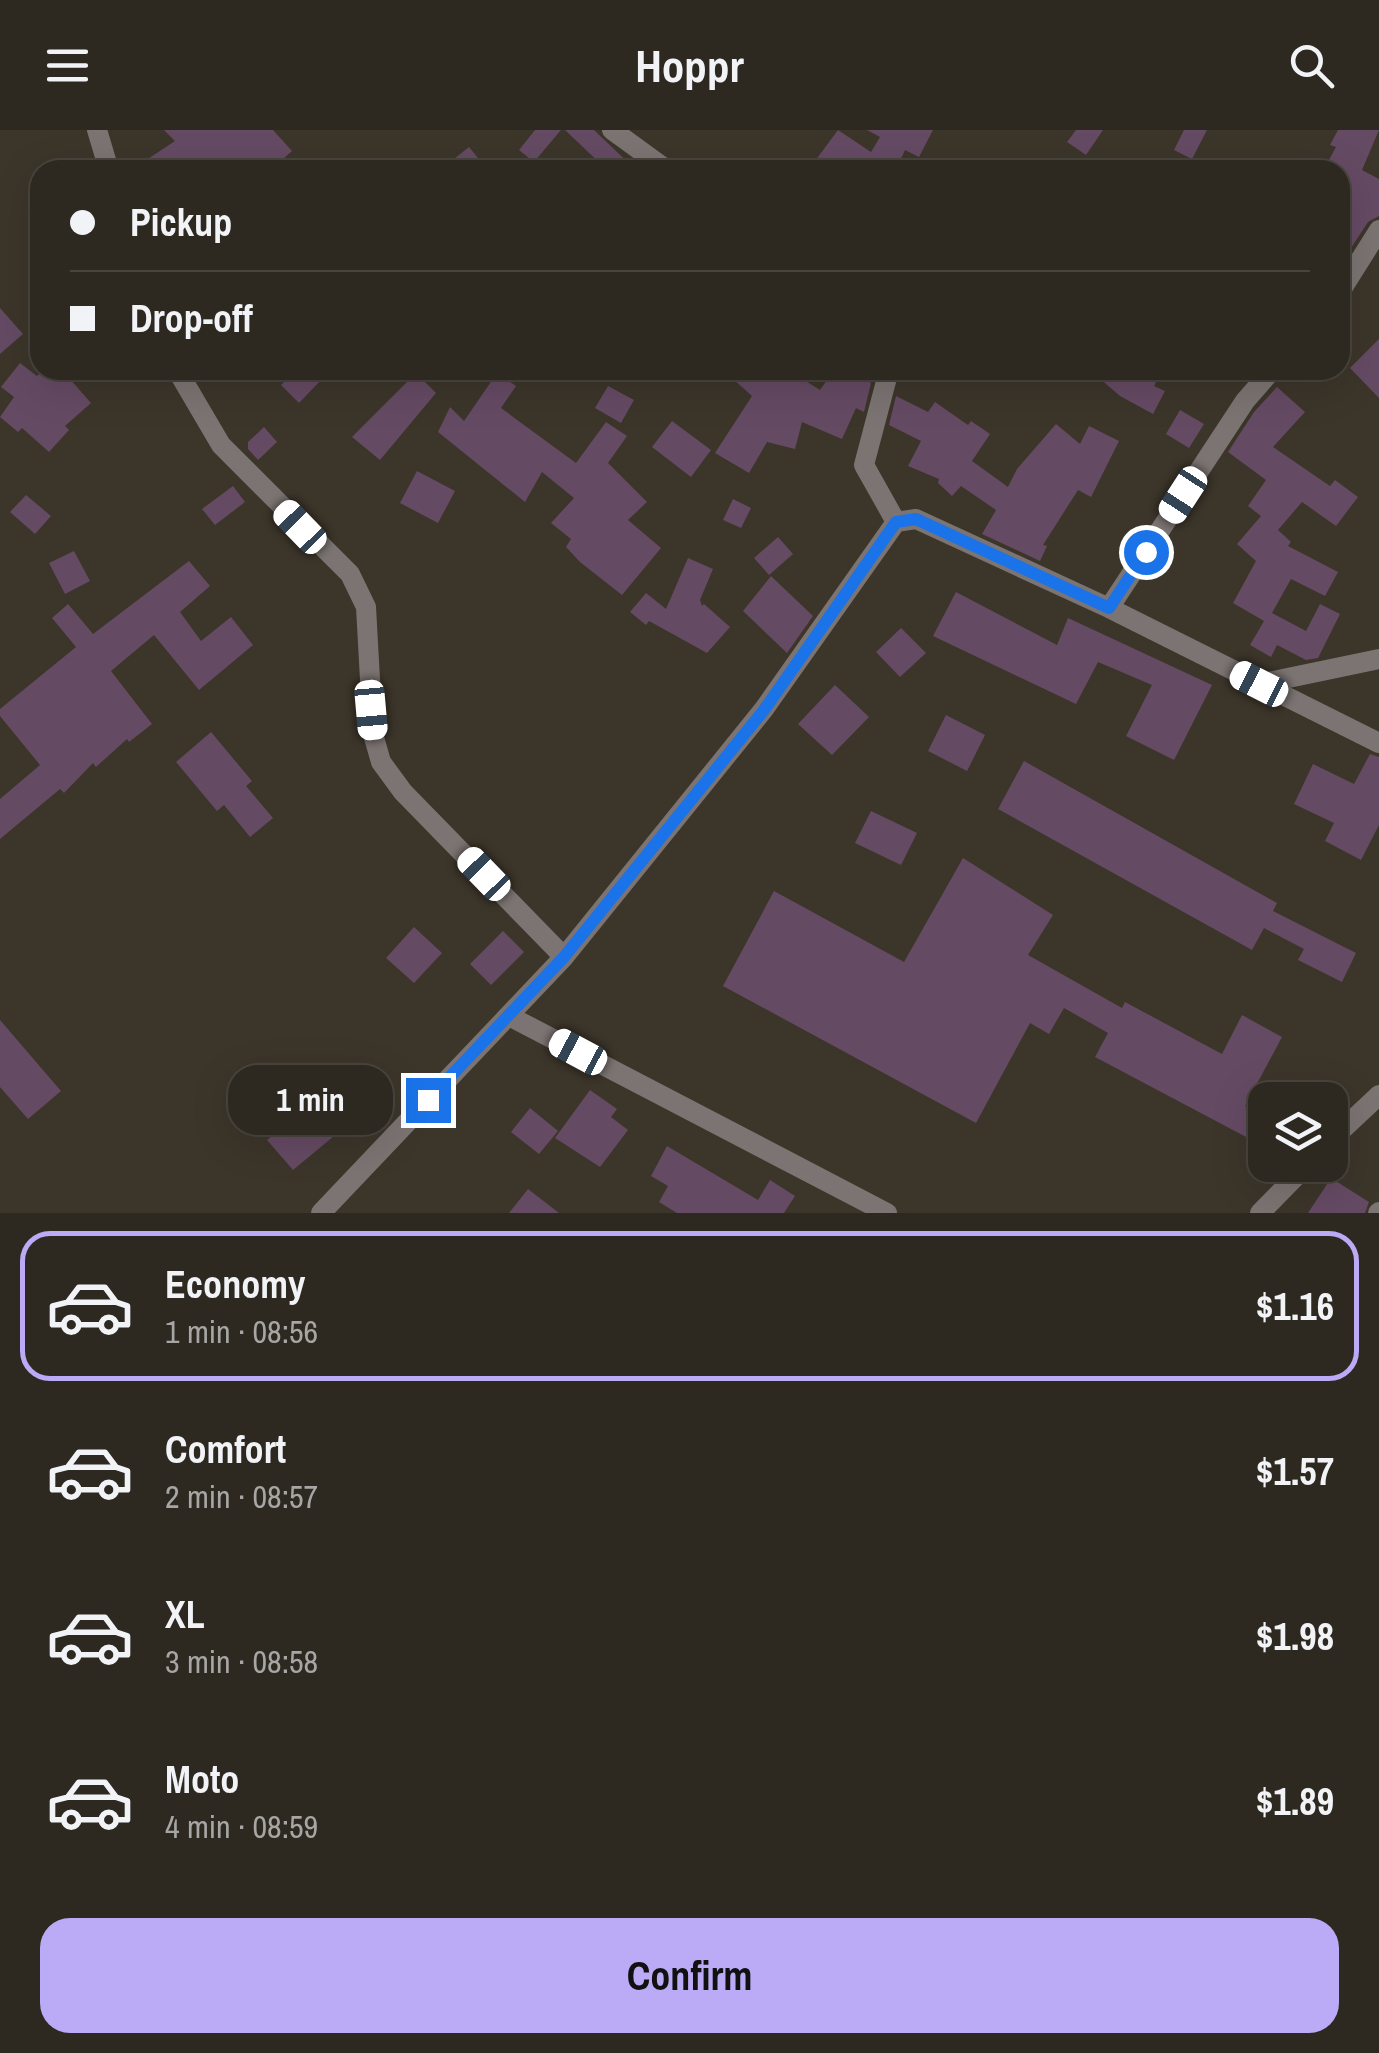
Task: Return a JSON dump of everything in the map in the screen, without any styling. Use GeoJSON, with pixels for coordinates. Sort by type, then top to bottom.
{"type":"FeatureCollection","features":[{"type":"Feature","properties":{"kind":"street"},"geometry":{"type":"LineString","coordinates":[[97,130],[107,160]]}},
{"type":"Feature","properties":{"kind":"street"},"geometry":{"type":"LineString","coordinates":[[612,130],[653,160]]}},
{"type":"Feature","properties":{"kind":"street"},"geometry":{"type":"LineString","coordinates":[[1350,276],[1379,230]]}},
{"type":"Feature","properties":{"kind":"street"},"geometry":{"type":"LineString","coordinates":[[183,380],[221,445],[350,574],[366,607],[369,686],[381,762],[403,792],[564,957]]}},
{"type":"Feature","properties":{"kind":"street"},"geometry":{"type":"LineString","coordinates":[[886,380],[864,466],[896,522]]}},
{"type":"Feature","properties":{"kind":"street"},"geometry":{"type":"LineString","coordinates":[[1109,608],[1245,400],[1263,380]]}},
{"type":"Feature","properties":{"kind":"street"},"geometry":{"type":"LineString","coordinates":[[321,1213],[564,957],[764,710],[896,522],[916,519],[1109,608],[1379,742]]}},
{"type":"Feature","properties":{"kind":"street"},"geometry":{"type":"LineString","coordinates":[[1259,684],[1379,659]]}},
{"type":"Feature","properties":{"kind":"street"},"geometry":{"type":"LineString","coordinates":[[510,1016],[887,1213]]}},
{"type":"Feature","properties":{"kind":"street"},"geometry":{"type":"LineString","coordinates":[[1348,1124],[1379,1095]]}},
{"type":"Feature","properties":{"kind":"street"},"geometry":{"type":"LineString","coordinates":[[1260,1213],[1290,1182]]}},
{"type":"Feature","properties":{"kind":"building"},"geometry":{"type":"Polygon","coordinates":[[[164,130],[273,130],[292,151],[282,160],[146,160],[175,141],[164,130]]]}},
{"type":"Feature","properties":{"kind":"building"},"geometry":{"type":"Polygon","coordinates":[[[535,130],[561,130],[536,160],[519,150],[535,130]]]}},
{"type":"Feature","properties":{"kind":"building"},"geometry":{"type":"Polygon","coordinates":[[[565,130],[594,130],[626,160],[596,160],[565,130]]]}},
{"type":"Feature","properties":{"kind":"building"},"geometry":{"type":"Polygon","coordinates":[[[838,130],[871,152],[880,137],[867,130],[933,130],[919,157],[905,150],[900,160],[816,160],[838,130]]]}},
{"type":"Feature","properties":{"kind":"building"},"geometry":{"type":"Polygon","coordinates":[[[1076,130],[1103,130],[1086,155],[1067,142],[1076,130]]]}},
{"type":"Feature","properties":{"kind":"building"},"geometry":{"type":"Polygon","coordinates":[[[1184,130],[1207,130],[1192,159],[1174,150],[1184,130]]]}},
{"type":"Feature","properties":{"kind":"building"},"geometry":{"type":"Polygon","coordinates":[[[1338,130],[1379,130],[1362,170],[1379,179],[1379,216],[1368,222],[1351,248],[1350,160],[1329,160],[1336,147],[1330,145],[1338,130]]]}},
{"type":"Feature","properties":{"kind":"building"},"geometry":{"type":"Polygon","coordinates":[[[469,147],[480,160],[453,160],[469,147]]]}},
{"type":"Feature","properties":{"kind":"building"},"geometry":{"type":"Polygon","coordinates":[[[0,308],[23,334],[0,354],[0,308]]]}},
{"type":"Feature","properties":{"kind":"building"},"geometry":{"type":"Polygon","coordinates":[[[1379,339],[1379,398],[1350,368],[1379,339]]]}},
{"type":"Feature","properties":{"kind":"building"},"geometry":{"type":"Polygon","coordinates":[[[20,363],[30,371],[30,380],[71,380],[91,403],[65,426],[69,430],[49,452],[22,428],[18,432],[0,417],[14,397],[1,387],[20,363]]]}},
{"type":"Feature","properties":{"kind":"building"},"geometry":{"type":"Polygon","coordinates":[[[286,380],[321,380],[299,403],[281,385],[286,380]]]}},
{"type":"Feature","properties":{"kind":"building"},"geometry":{"type":"Polygon","coordinates":[[[409,380],[423,380],[436,393],[380,460],[352,437],[409,380]]]}},
{"type":"Feature","properties":{"kind":"building"},"geometry":{"type":"Polygon","coordinates":[[[492,380],[507,380],[516,386],[501,408],[576,463],[606,422],[627,436],[608,463],[647,502],[628,520],[661,548],[622,595],[580,562],[566,547],[571,539],[551,523],[574,498],[542,472],[525,502],[438,432],[450,407],[464,421],[492,380]]]}},
{"type":"Feature","properties":{"kind":"building"},"geometry":{"type":"Polygon","coordinates":[[[734,380],[804,380],[820,390],[827,380],[871,383],[864,412],[856,408],[842,439],[802,422],[795,449],[767,442],[749,473],[715,453],[752,396],[734,380]]]}},
{"type":"Feature","properties":{"kind":"building"},"geometry":{"type":"Polygon","coordinates":[[[1102,380],[1157,380],[1154,386],[1165,391],[1153,414],[1120,396],[1102,380]]]}},
{"type":"Feature","properties":{"kind":"building"},"geometry":{"type":"Polygon","coordinates":[[[608,386],[634,400],[621,423],[595,408],[608,386]]]}},
{"type":"Feature","properties":{"kind":"building"},"geometry":{"type":"Polygon","coordinates":[[[1277,387],[1305,412],[1273,447],[1330,486],[1335,480],[1358,497],[1336,526],[1302,502],[1278,530],[1291,542],[1288,546],[1338,572],[1325,596],[1291,579],[1272,613],[1306,631],[1320,604],[1340,614],[1318,658],[1306,660],[1277,645],[1271,657],[1250,645],[1264,621],[1233,603],[1256,561],[1237,544],[1261,516],[1248,506],[1266,480],[1228,452],[1254,412],[1277,387]]]}},
{"type":"Feature","properties":{"kind":"building"},"geometry":{"type":"Polygon","coordinates":[[[896,396],[928,412],[935,402],[968,425],[971,421],[990,434],[972,461],[1008,487],[1017,469],[1056,424],[1080,444],[1089,426],[1119,441],[1091,497],[1078,490],[1043,545],[1047,546],[1040,561],[982,534],[996,510],[961,486],[952,496],[938,483],[939,479],[908,466],[921,441],[889,425],[896,396]]]}},
{"type":"Feature","properties":{"kind":"building"},"geometry":{"type":"Polygon","coordinates":[[[1180,410],[1204,424],[1189,448],[1166,434],[1180,410]]]}},
{"type":"Feature","properties":{"kind":"building"},"geometry":{"type":"Polygon","coordinates":[[[672,421],[711,450],[691,477],[652,447],[672,421]]]}},
{"type":"Feature","properties":{"kind":"building"},"geometry":{"type":"Polygon","coordinates":[[[264,427],[277,442],[258,460],[248,449],[248,442],[264,427]]]}},
{"type":"Feature","properties":{"kind":"building"},"geometry":{"type":"Polygon","coordinates":[[[417,471],[455,491],[438,523],[400,503],[417,471]]]}},
{"type":"Feature","properties":{"kind":"building"},"geometry":{"type":"Polygon","coordinates":[[[233,486],[245,502],[215,525],[202,509],[233,486]]]}},
{"type":"Feature","properties":{"kind":"building"},"geometry":{"type":"Polygon","coordinates":[[[26,495],[51,516],[35,534],[10,512],[26,495]]]}},
{"type":"Feature","properties":{"kind":"building"},"geometry":{"type":"Polygon","coordinates":[[[733,499],[751,508],[741,528],[723,520],[733,499]]]}},
{"type":"Feature","properties":{"kind":"building"},"geometry":{"type":"Polygon","coordinates":[[[778,537],[793,554],[769,575],[754,558],[778,537]]]}},
{"type":"Feature","properties":{"kind":"building"},"geometry":{"type":"Polygon","coordinates":[[[74,551],[90,581],[65,594],[49,563],[74,551]]]}},
{"type":"Feature","properties":{"kind":"building"},"geometry":{"type":"Polygon","coordinates":[[[688,558],[713,569],[700,600],[702,606],[730,627],[707,653],[649,621],[646,625],[630,612],[646,593],[666,609],[688,558]]]}},
{"type":"Feature","properties":{"kind":"building"},"geometry":{"type":"Polygon","coordinates":[[[189,561],[210,586],[180,612],[201,641],[231,617],[253,645],[199,690],[154,635],[111,671],[152,724],[129,742],[127,739],[96,767],[93,763],[64,793],[60,789],[0,839],[0,799],[40,765],[0,716],[0,709],[76,647],[52,618],[68,604],[93,634],[189,561]]]}},
{"type":"Feature","properties":{"kind":"building"},"geometry":{"type":"Polygon","coordinates":[[[771,576],[813,616],[787,653],[743,611],[771,576]]]}},
{"type":"Feature","properties":{"kind":"building"},"geometry":{"type":"Polygon","coordinates":[[[956,592],[1057,645],[1068,618],[1212,685],[1174,760],[1126,736],[1152,685],[1098,662],[1076,704],[933,636],[956,592]]]}},
{"type":"Feature","properties":{"kind":"building"},"geometry":{"type":"Polygon","coordinates":[[[901,628],[926,653],[900,677],[876,652],[901,628]]]}},
{"type":"Feature","properties":{"kind":"building"},"geometry":{"type":"Polygon","coordinates":[[[835,685],[869,717],[832,755],[798,724],[835,685]]]}},
{"type":"Feature","properties":{"kind":"building"},"geometry":{"type":"Polygon","coordinates":[[[946,715],[985,735],[967,771],[928,751],[946,715]]]}},
{"type":"Feature","properties":{"kind":"building"},"geometry":{"type":"Polygon","coordinates":[[[211,732],[252,781],[246,786],[273,818],[250,837],[224,805],[217,811],[176,762],[211,732]]]}},
{"type":"Feature","properties":{"kind":"building"},"geometry":{"type":"Polygon","coordinates":[[[1370,754],[1379,757],[1379,825],[1361,860],[1325,841],[1334,823],[1294,804],[1313,764],[1354,784],[1370,754]]]}},
{"type":"Feature","properties":{"kind":"building"},"geometry":{"type":"Polygon","coordinates":[[[1024,761],[1277,903],[1273,911],[1356,953],[1342,982],[1298,960],[1304,949],[1264,928],[1252,950],[998,809],[1024,761]]]}},
{"type":"Feature","properties":{"kind":"building"},"geometry":{"type":"Polygon","coordinates":[[[871,811],[917,833],[901,865],[855,843],[871,811]]]}},
{"type":"Feature","properties":{"kind":"building"},"geometry":{"type":"Polygon","coordinates":[[[963,858],[1053,915],[1028,955],[1122,1008],[1125,1002],[1222,1054],[1242,1015],[1282,1037],[1258,1082],[1248,1082],[1248,1138],[1095,1057],[1108,1033],[1064,1008],[1049,1034],[1030,1023],[976,1123],[723,986],[774,891],[904,962],[963,858]]]}},
{"type":"Feature","properties":{"kind":"building"},"geometry":{"type":"Polygon","coordinates":[[[414,927],[442,953],[414,983],[386,958],[414,927]]]}},
{"type":"Feature","properties":{"kind":"building"},"geometry":{"type":"Polygon","coordinates":[[[503,931],[524,952],[491,985],[470,964],[503,931]]]}},
{"type":"Feature","properties":{"kind":"building"},"geometry":{"type":"Polygon","coordinates":[[[0,1020],[61,1091],[28,1119],[0,1087],[0,1020]]]}},
{"type":"Feature","properties":{"kind":"building"},"geometry":{"type":"Polygon","coordinates":[[[590,1090],[617,1109],[611,1117],[628,1130],[600,1167],[555,1138],[590,1090]]]}},
{"type":"Feature","properties":{"kind":"building"},"geometry":{"type":"Polygon","coordinates":[[[308,1106],[334,1136],[293,1170],[267,1140],[308,1106]]]}},
{"type":"Feature","properties":{"kind":"building"},"geometry":{"type":"Polygon","coordinates":[[[530,1108],[558,1131],[539,1154],[511,1132],[530,1108]]]}},
{"type":"Feature","properties":{"kind":"building"},"geometry":{"type":"Polygon","coordinates":[[[667,1146],[758,1200],[770,1180],[795,1196],[784,1213],[677,1213],[659,1202],[668,1186],[651,1176],[667,1146]]]}},
{"type":"Feature","properties":{"kind":"building"},"geometry":{"type":"Polygon","coordinates":[[[1328,1182],[1337,1182],[1369,1202],[1365,1213],[1308,1213],[1328,1182]]]}},
{"type":"Feature","properties":{"kind":"building"},"geometry":{"type":"Polygon","coordinates":[[[528,1189],[559,1213],[509,1213],[528,1189]]]}},
{"type":"Feature","properties":{"kind":"route"},"geometry":{"type":"LineString","coordinates":[[428,1100],[564,957],[764,710],[896,522],[916,519],[1109,608],[1146,552]]}}]}
